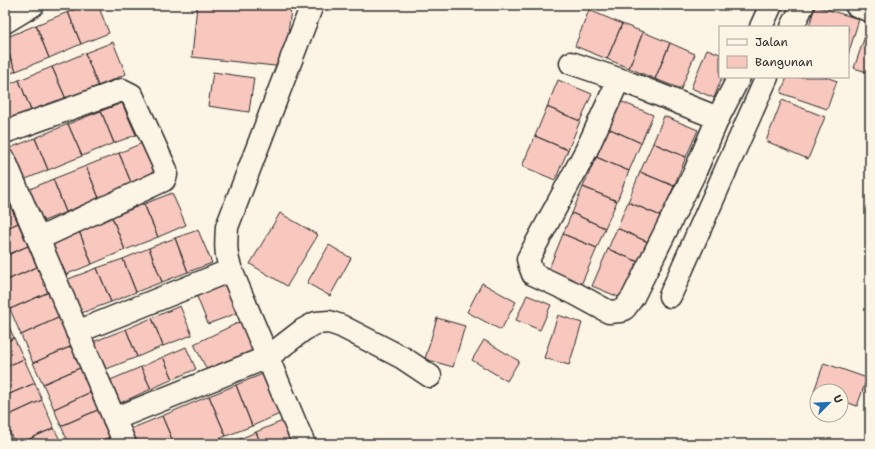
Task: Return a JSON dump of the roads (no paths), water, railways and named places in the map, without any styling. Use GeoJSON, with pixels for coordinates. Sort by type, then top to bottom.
{"type":"FeatureCollection","features":[{"type":"Feature","properties":{"kind":"street"},"geometry":{"type":"LineString","coordinates":[[5,22],[33,5]]}},
{"type":"Feature","properties":{"kind":"street"},"geometry":{"type":"LineString","coordinates":[[307,443],[268,357],[227,260],[227,227],[312,5]]}},
{"type":"Feature","properties":{"kind":"street"},"geometry":{"type":"LineString","coordinates":[[761,26],[771,5]]}},
{"type":"Feature","properties":{"kind":"street"},"geometry":{"type":"LineString","coordinates":[[792,26],[803,5]]}},
{"type":"Feature","properties":{"kind":"street"},"geometry":{"type":"LineString","coordinates":[[571,63],[619,79],[718,118]]}},
{"type":"Feature","properties":{"kind":"street"},"geometry":{"type":"LineString","coordinates":[[619,79],[586,151],[528,258],[533,274],[576,294],[609,312],[620,311],[625,308],[633,297],[694,174],[718,118],[739,78]]}},
{"type":"Feature","properties":{"kind":"street"},"geometry":{"type":"LineString","coordinates":[[670,296],[767,78]]}},
{"type":"Feature","properties":{"kind":"street"},"geometry":{"type":"LineString","coordinates":[[5,132],[122,90],[132,95],[166,170],[164,180],[38,239]]}},
{"type":"Feature","properties":{"kind":"street"},"geometry":{"type":"LineString","coordinates":[[5,161],[125,444]]}},
{"type":"Feature","properties":{"kind":"street"},"geometry":{"type":"LineString","coordinates":[[78,332],[231,270]]}},
{"type":"Feature","properties":{"kind":"street"},"geometry":{"type":"LineString","coordinates":[[114,418],[268,357],[303,330],[316,323],[329,322],[340,326],[396,354],[430,376]]}}]}
